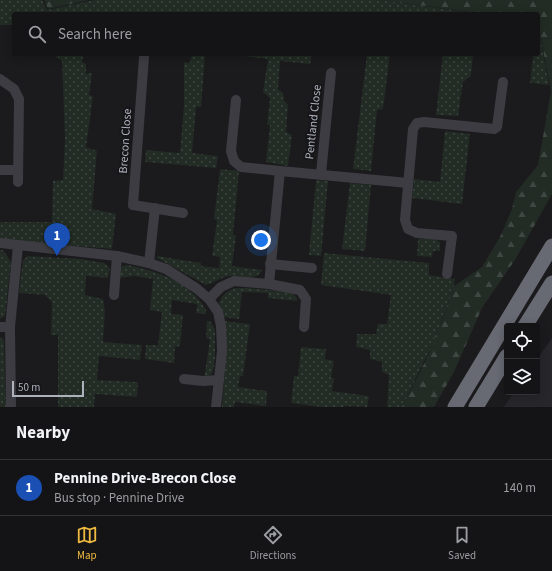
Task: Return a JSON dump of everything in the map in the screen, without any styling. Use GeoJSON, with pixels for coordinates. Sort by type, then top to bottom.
{"type":"FeatureCollection","features":[{"type":"Feature","properties":{"kind":"highway"},"geometry":{"type":"LineString","coordinates":[[455,407],[552,246]]}},
{"type":"Feature","properties":{"kind":"highway"},"geometry":{"type":"LineString","coordinates":[[527,323],[552,283]]}},
{"type":"Feature","properties":{"kind":"highway"},"geometry":{"type":"LineString","coordinates":[[476,407],[505,359]]}},
{"type":"Feature","properties":{"kind":"street","name":"Brecon Close"},"geometry":{"type":"LineString","coordinates":[[144,57],[133,205],[183,213]]}},
{"type":"Feature","properties":{"kind":"street","name":"Pentland Close"},"geometry":{"type":"LineString","coordinates":[[321,174],[331,74]]}},
{"type":"Feature","properties":{"kind":"street"},"geometry":{"type":"LineString","coordinates":[[0,79],[14,89],[19,99],[18,182]]}},
{"type":"Feature","properties":{"kind":"street"},"geometry":{"type":"LineString","coordinates":[[447,274],[452,236],[417,233],[408,229],[405,220],[413,129],[417,123],[424,122],[494,129],[498,127],[503,82]]}},
{"type":"Feature","properties":{"kind":"street","name":"Pentland Close"},"geometry":{"type":"LineString","coordinates":[[236,100],[231,151],[234,161],[241,167],[408,183]]}},
{"type":"Feature","properties":{"kind":"street"},"geometry":{"type":"LineString","coordinates":[[0,170],[18,170]]}},
{"type":"Feature","properties":{"kind":"street"},"geometry":{"type":"LineString","coordinates":[[269,284],[280,171]]}},
{"type":"Feature","properties":{"kind":"street"},"geometry":{"type":"LineString","coordinates":[[149,263],[155,208]]}},
{"type":"Feature","properties":{"kind":"street"},"geometry":{"type":"LineString","coordinates":[[0,243],[117,256],[149,263],[166,269],[196,288],[209,299],[218,312],[221,326],[222,351],[216,407]]}},
{"type":"Feature","properties":{"kind":"street"},"geometry":{"type":"LineString","coordinates":[[11,407],[5,327],[18,246]]}},
{"type":"Feature","properties":{"kind":"street"},"geometry":{"type":"LineString","coordinates":[[114,295],[117,256]]}},
{"type":"Feature","properties":{"kind":"street"},"geometry":{"type":"LineString","coordinates":[[270,264],[312,268]]}},
{"type":"Feature","properties":{"kind":"street"},"geometry":{"type":"LineString","coordinates":[[209,299],[221,287],[234,281],[269,284],[300,290],[306,299],[304,327]]}},
{"type":"Feature","properties":{"kind":"street"},"geometry":{"type":"LineString","coordinates":[[184,380],[219,380]]}},
{"type":"Feature","properties":{"kind":"shaded area"},"geometry":{"type":"Polygon","coordinates":[[[552,338],[552,407],[504,407],[512,395],[540,395],[540,355],[552,338]]]}},
{"type":"Feature","properties":{"kind":"green space"},"geometry":{"type":"Polygon","coordinates":[[[0,0],[42,0],[47,10],[94,0],[381,0],[467,12],[12,12],[12,25],[0,25],[0,0]]]}},
{"type":"Feature","properties":{"kind":"green space"},"geometry":{"type":"Polygon","coordinates":[[[44,0],[89,0],[48,9],[44,0]]]}},
{"type":"Feature","properties":{"kind":"green space"},"geometry":{"type":"Polygon","coordinates":[[[381,0],[552,0],[552,194],[515,260],[482,308],[454,372],[434,407],[402,407],[424,364],[454,286],[482,267],[501,235],[512,209],[516,192],[538,165],[551,91],[540,34],[540,12],[470,12],[381,0]]]}},
{"type":"Feature","properties":{"kind":"green space"},"geometry":{"type":"Polygon","coordinates":[[[540,36],[549,85],[530,83],[533,56],[540,56],[540,36]]]}},
{"type":"Feature","properties":{"kind":"green space"},"geometry":{"type":"Polygon","coordinates":[[[56,56],[83,56],[82,62],[86,64],[86,74],[92,73],[89,95],[93,96],[86,147],[97,151],[92,209],[116,214],[112,249],[0,240],[0,222],[52,222],[53,181],[63,180],[65,138],[62,61],[56,56]]]}},
{"type":"Feature","properties":{"kind":"green space"},"geometry":{"type":"Polygon","coordinates":[[[192,56],[205,56],[201,107],[196,107],[192,153],[218,156],[216,168],[145,162],[146,150],[180,153],[184,105],[184,62],[190,63],[192,56]]]}},
{"type":"Feature","properties":{"kind":"green space"},"geometry":{"type":"Polygon","coordinates":[[[244,56],[312,56],[310,64],[280,61],[278,89],[283,93],[284,101],[288,105],[286,132],[292,135],[288,166],[266,162],[270,125],[267,125],[270,98],[263,92],[268,59],[244,56]]]}},
{"type":"Feature","properties":{"kind":"green space"},"geometry":{"type":"Polygon","coordinates":[[[367,56],[390,56],[383,109],[377,110],[371,171],[353,169],[367,56]]]}},
{"type":"Feature","properties":{"kind":"green space"},"geometry":{"type":"Polygon","coordinates":[[[443,56],[473,56],[471,76],[463,82],[458,116],[436,115],[443,56]]]}},
{"type":"Feature","properties":{"kind":"green space"},"geometry":{"type":"Polygon","coordinates":[[[445,131],[470,134],[462,204],[412,198],[414,179],[440,182],[445,131]]]}},
{"type":"Feature","properties":{"kind":"green space"},"geometry":{"type":"Polygon","coordinates":[[[220,169],[239,171],[233,235],[236,235],[232,266],[262,270],[257,276],[230,276],[206,285],[157,258],[157,256],[201,263],[201,266],[219,268],[220,257],[212,256],[217,220],[214,219],[220,169]]]}},
{"type":"Feature","properties":{"kind":"green space"},"geometry":{"type":"Polygon","coordinates":[[[316,180],[328,181],[321,256],[309,255],[316,180]]]}},
{"type":"Feature","properties":{"kind":"green space"},"geometry":{"type":"Polygon","coordinates":[[[350,183],[371,185],[365,251],[342,249],[350,183]]]}},
{"type":"Feature","properties":{"kind":"green space"},"geometry":{"type":"Polygon","coordinates":[[[418,239],[435,239],[440,242],[440,251],[433,251],[432,257],[417,256],[418,239]]]}},
{"type":"Feature","properties":{"kind":"green space"},"geometry":{"type":"Polygon","coordinates":[[[0,250],[3,250],[11,262],[5,316],[0,319],[0,250]]]}},
{"type":"Feature","properties":{"kind":"green space"},"geometry":{"type":"Polygon","coordinates":[[[324,253],[429,263],[429,275],[455,279],[453,290],[433,343],[402,407],[387,407],[389,375],[382,372],[382,362],[370,359],[370,350],[356,347],[357,334],[376,334],[378,324],[387,324],[391,295],[321,285],[324,253]]]}},
{"type":"Feature","properties":{"kind":"green space"},"geometry":{"type":"Polygon","coordinates":[[[28,256],[81,259],[104,263],[110,268],[108,278],[86,276],[85,295],[103,299],[105,311],[103,342],[142,345],[140,360],[99,356],[97,380],[138,382],[137,397],[95,394],[94,407],[58,407],[58,335],[51,335],[52,302],[45,295],[19,293],[23,260],[28,256]]]}},
{"type":"Feature","properties":{"kind":"green space"},"geometry":{"type":"Polygon","coordinates":[[[128,265],[161,274],[172,279],[192,292],[200,300],[206,310],[206,314],[196,313],[197,304],[172,300],[171,314],[183,315],[180,346],[175,347],[174,363],[145,359],[146,345],[158,345],[162,312],[150,310],[153,279],[135,276],[118,278],[118,271],[123,266],[128,265]]]}},
{"type":"Feature","properties":{"kind":"green space"},"geometry":{"type":"Polygon","coordinates":[[[236,288],[291,292],[297,298],[297,301],[268,298],[268,293],[242,292],[239,319],[223,317],[218,305],[219,302],[227,292],[236,288]]]}},
{"type":"Feature","properties":{"kind":"green space"},"geometry":{"type":"Polygon","coordinates":[[[207,321],[211,322],[215,330],[215,358],[213,372],[204,379],[210,339],[206,338],[207,321]]]}},
{"type":"Feature","properties":{"kind":"green space"},"geometry":{"type":"Polygon","coordinates":[[[224,321],[250,324],[243,376],[240,376],[238,387],[267,391],[266,406],[235,402],[234,407],[222,407],[226,355],[224,321]]]}},
{"type":"Feature","properties":{"kind":"green space"},"geometry":{"type":"Polygon","coordinates":[[[0,337],[4,340],[6,407],[0,407],[0,337]]]}},
{"type":"Feature","properties":{"kind":"green space"},"geometry":{"type":"Polygon","coordinates":[[[301,347],[326,349],[325,359],[334,361],[331,378],[334,378],[332,391],[369,396],[367,407],[322,407],[291,403],[294,376],[298,376],[301,347]]]}},
{"type":"Feature","properties":{"kind":"place","name":"Pennine Drive-Brecon Close"},"geometry":{"type":"Point","coordinates":[57,256]}}]}
